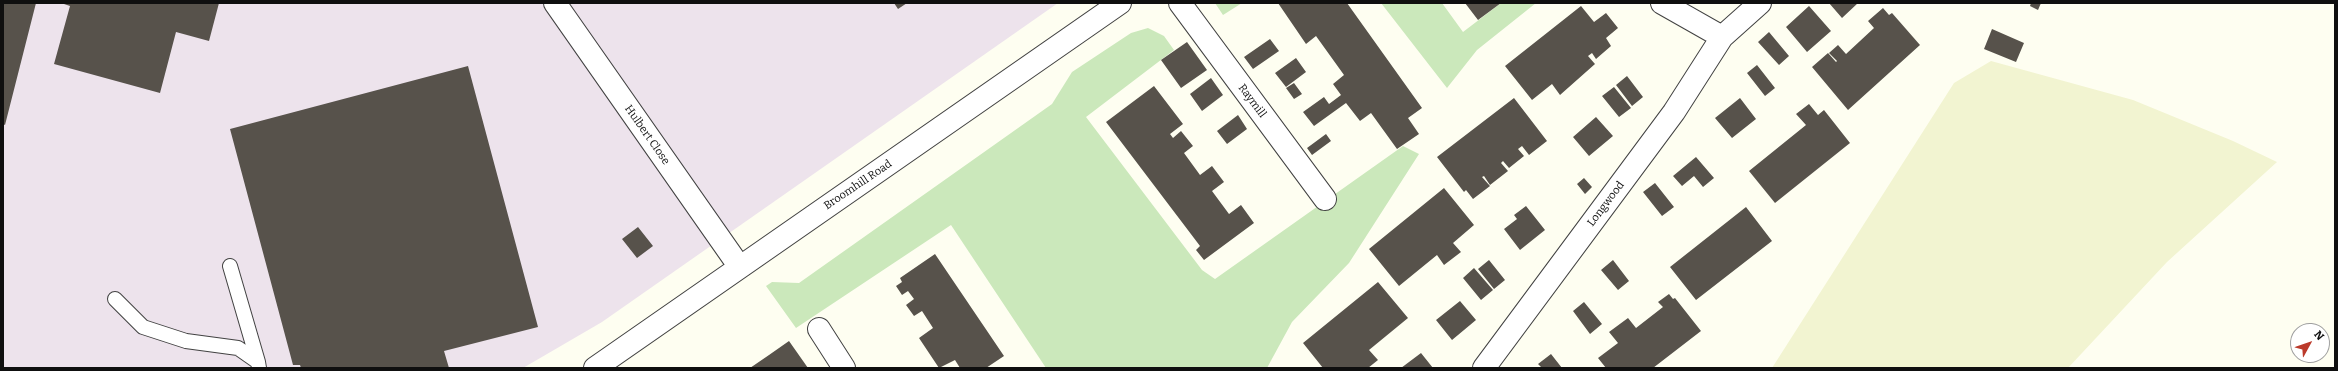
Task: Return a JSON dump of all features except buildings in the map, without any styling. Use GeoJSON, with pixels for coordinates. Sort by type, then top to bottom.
{"type":"FeatureCollection","features":[{"type":"Feature","properties":{"kind":"street","name":"Hulbert Close"},"geometry":{"type":"LineString","coordinates":[[556,3],[739,266]]}},
{"type":"Feature","properties":{"kind":"street","name":"Broomhill Road"},"geometry":{"type":"LineString","coordinates":[[595,368],[739,266],[1120,3]]}},
{"type":"Feature","properties":{"kind":"street","name":"Raymill"},"geometry":{"type":"LineString","coordinates":[[1180,3],[1325,198]]}},
{"type":"Feature","properties":{"kind":"street"},"geometry":{"type":"LineString","coordinates":[[1662,3],[1722,37]]}},
{"type":"Feature","properties":{"kind":"street","name":"Longwood"},"geometry":{"type":"LineString","coordinates":[[1484,368],[1674,112],[1722,37],[1760,3]]}},
{"type":"Feature","properties":{"kind":"street"},"geometry":{"type":"LineString","coordinates":[[819,329],[844,368]]}},
{"type":"Feature","properties":{"kind":"lane"},"geometry":{"type":"LineString","coordinates":[[230,266],[259,365]]}},
{"type":"Feature","properties":{"kind":"lane"},"geometry":{"type":"LineString","coordinates":[[114,299],[143,327],[186,340],[238,348],[259,365]]}},
{"type":"Feature","properties":{"kind":"shaded area"},"geometry":{"type":"Polygon","coordinates":[[[3,3],[1058,3],[602,322],[523,368],[3,368],[3,3]]]}},
{"type":"Feature","properties":{"kind":"green space"},"geometry":{"type":"Polygon","coordinates":[[[1215,3],[1242,3],[1223,15],[1215,3]]]}},
{"type":"Feature","properties":{"kind":"green space"},"geometry":{"type":"Polygon","coordinates":[[[1381,3],[1442,3],[1463,32],[1501,3],[1536,3],[1477,50],[1447,88],[1381,3]]]}},
{"type":"Feature","properties":{"kind":"green space"},"geometry":{"type":"Polygon","coordinates":[[[1148,28],[1164,36],[1174,50],[1086,117],[1202,270],[1215,279],[1403,146],[1419,154],[1349,263],[1292,322],[1267,368],[1046,368],[951,225],[796,328],[766,286],[772,282],[799,283],[1052,104],[1072,72],[1131,33],[1148,28]]]}},
{"type":"Feature","properties":{"kind":"green space"},"geometry":{"type":"Polygon","coordinates":[[[1991,61],[2133,100],[2233,141],[2277,162],[2167,262],[2068,368],[1772,368],[1954,83],[1991,61]]]}}]}
